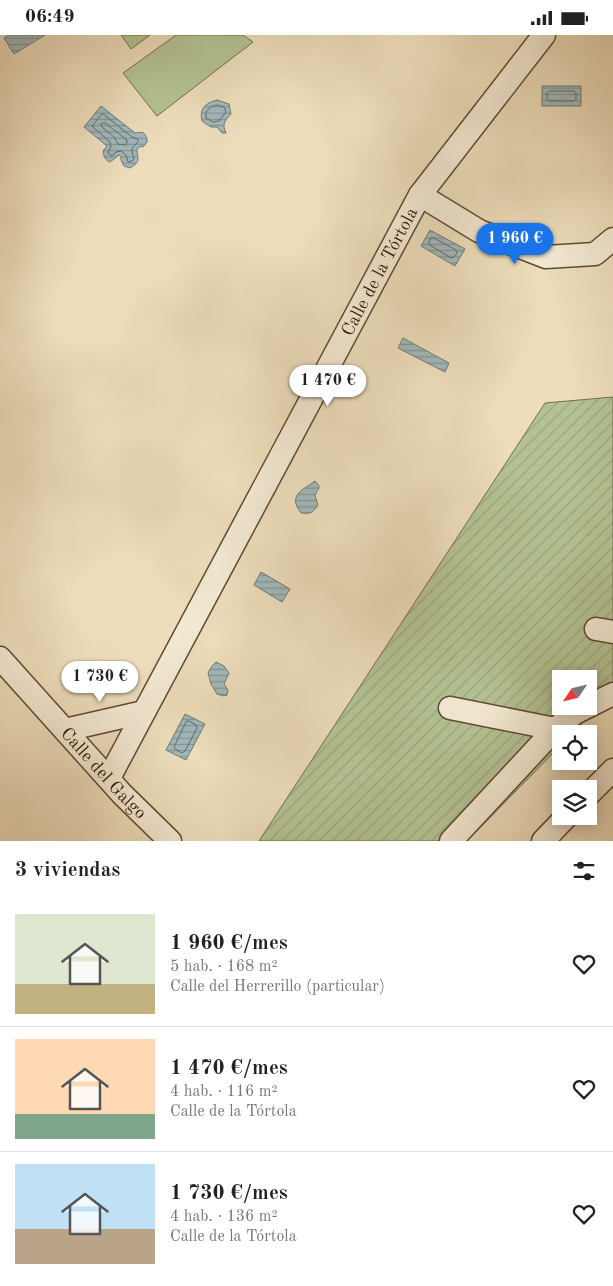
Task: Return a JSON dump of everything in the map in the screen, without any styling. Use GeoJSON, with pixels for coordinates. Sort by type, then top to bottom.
{"type":"FeatureCollection","features":[{"type":"Feature","properties":{"kind":"street","name":"Calle de la Tórtola"},"geometry":{"type":"LineString","coordinates":[[109,778],[420,195],[544,35]]}},
{"type":"Feature","properties":{"kind":"street"},"geometry":{"type":"LineString","coordinates":[[420,195],[479,231],[546,257],[595,254],[613,239]]}},
{"type":"Feature","properties":{"kind":"street","name":"Calle del Galgo"},"geometry":{"type":"LineString","coordinates":[[0,658],[122,794],[170,841]]}},
{"type":"Feature","properties":{"kind":"street"},"geometry":{"type":"LineString","coordinates":[[560,725],[575,713],[613,694]]}},
{"type":"Feature","properties":{"kind":"street"},"geometry":{"type":"LineString","coordinates":[[450,708],[552,728]]}},
{"type":"Feature","properties":{"kind":"street"},"geometry":{"type":"LineString","coordinates":[[65,730],[144,712]]}},
{"type":"Feature","properties":{"kind":"street"},"geometry":{"type":"LineString","coordinates":[[451,841],[552,732]]}},
{"type":"Feature","properties":{"kind":"street"},"geometry":{"type":"LineString","coordinates":[[597,786],[613,770]]}},
{"type":"Feature","properties":{"kind":"street"},"geometry":{"type":"LineString","coordinates":[[543,841],[558,825]]}},
{"type":"Feature","properties":{"kind":"green space"},"geometry":{"type":"Polygon","coordinates":[[[121,35],[150,35],[131,49],[121,35]]]}},
{"type":"Feature","properties":{"kind":"green space"},"geometry":{"type":"Polygon","coordinates":[[[176,35],[243,35],[253,42],[157,116],[123,73],[176,35]]]}},
{"type":"Feature","properties":{"kind":"green space"},"geometry":{"type":"Polygon","coordinates":[[[613,397],[613,705],[598,712],[598,670],[552,670],[552,715],[591,715],[580,725],[552,725],[552,754],[467,841],[259,841],[545,403],[613,397]]]}},
{"type":"Feature","properties":{"kind":"water"},"geometry":{"type":"Polygon","coordinates":[[[8,35],[45,35],[14,54],[4,38],[8,35]]]}},
{"type":"Feature","properties":{"kind":"water"},"geometry":{"type":"Polygon","coordinates":[[[542,86],[581,86],[581,106],[542,106],[542,86]]]}},
{"type":"Feature","properties":{"kind":"water"},"geometry":{"type":"Polygon","coordinates":[[[217,100],[229,104],[231,114],[224,123],[226,133],[222,133],[217,127],[211,127],[202,121],[201,113],[204,107],[217,100]]]}},
{"type":"Feature","properties":{"kind":"water"},"geometry":{"type":"Polygon","coordinates":[[[101,106],[135,133],[144,133],[146,136],[147,142],[143,147],[141,146],[137,149],[138,158],[134,166],[130,168],[124,166],[119,155],[110,162],[107,160],[104,157],[103,151],[107,146],[84,127],[101,106]]]}},
{"type":"Feature","properties":{"kind":"water"},"geometry":{"type":"Polygon","coordinates":[[[430,230],[465,249],[455,266],[421,246],[430,230]]]}},
{"type":"Feature","properties":{"kind":"water"},"geometry":{"type":"Polygon","coordinates":[[[403,338],[449,363],[445,372],[398,348],[403,338]]]}},
{"type":"Feature","properties":{"kind":"water"},"geometry":{"type":"Polygon","coordinates":[[[315,481],[319,487],[315,496],[318,505],[311,512],[301,513],[297,507],[296,497],[315,481]]]}},
{"type":"Feature","properties":{"kind":"water"},"geometry":{"type":"Polygon","coordinates":[[[261,572],[290,589],[282,602],[254,585],[261,572]]]}},
{"type":"Feature","properties":{"kind":"water"},"geometry":{"type":"Polygon","coordinates":[[[216,662],[224,666],[229,673],[224,684],[228,690],[227,695],[224,696],[217,694],[211,684],[208,673],[216,662]]]}},
{"type":"Feature","properties":{"kind":"water"},"geometry":{"type":"Polygon","coordinates":[[[185,714],[205,724],[186,760],[166,750],[185,714]]]}}]}
